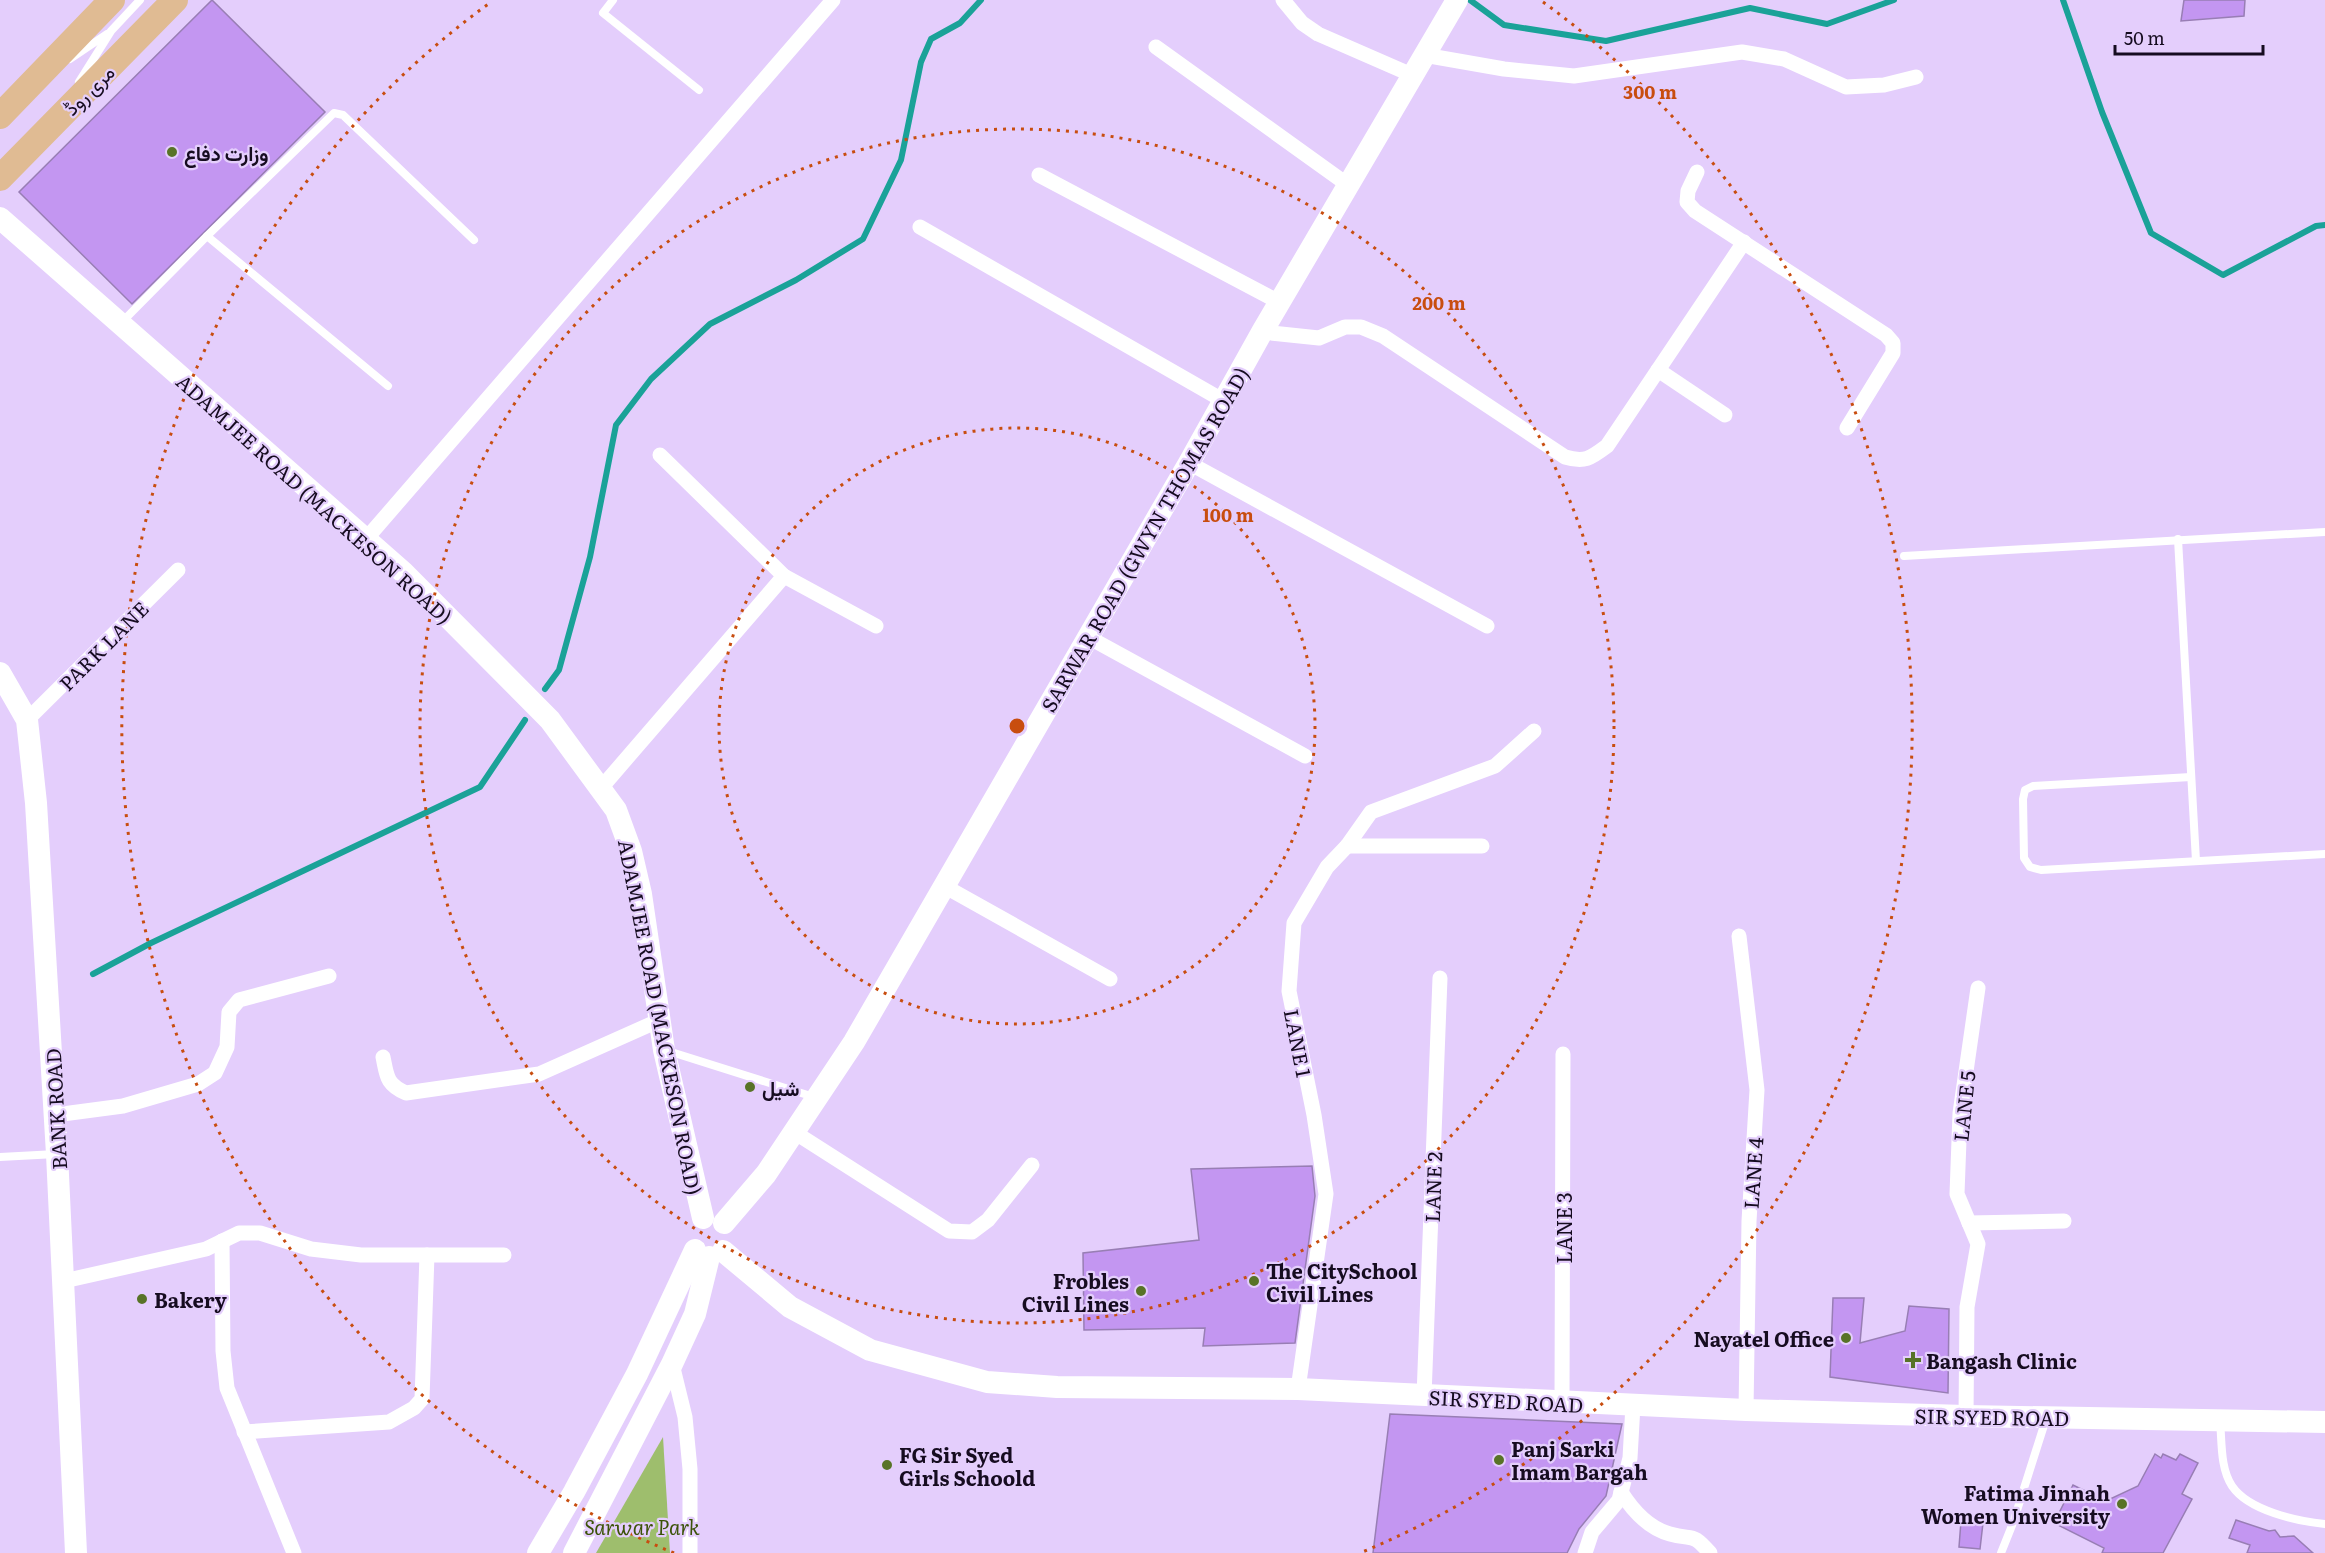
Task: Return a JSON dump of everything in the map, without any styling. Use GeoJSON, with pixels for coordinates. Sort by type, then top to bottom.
{"type":"FeatureCollection","features":[{"type":"Feature","properties":{"kind":"main road"},"geometry":{"type":"LineString","coordinates":[[0,116],[112,0]]}},
{"type":"Feature","properties":{"kind":"main road","name":"مری روڈ"},"geometry":{"type":"LineString","coordinates":[[0,178],[175,0]]}},
{"type":"Feature","properties":{"kind":"street"},"geometry":{"type":"LineString","coordinates":[[366,539],[833,0]]}},
{"type":"Feature","properties":{"kind":"street"},"geometry":{"type":"LineString","coordinates":[[1283,0],[1302,23],[1318,34],[1412,75]]}},
{"type":"Feature","properties":{"kind":"street","name":"SARWAR ROAD (GWYN THOMAS ROAD)"},"geometry":{"type":"LineString","coordinates":[[714,1221],[766,1174],[854,1042],[1189,463],[1262,332],[1457,0]]}},
{"type":"Feature","properties":{"kind":"street"},"geometry":{"type":"LineString","coordinates":[[1156,47],[1348,185]]}},
{"type":"Feature","properties":{"kind":"street"},"geometry":{"type":"LineString","coordinates":[[1424,55],[1504,69],[1574,76],[1743,52],[1784,59],[1846,87],[1884,85],[1916,77]]}},
{"type":"Feature","properties":{"kind":"street"},"geometry":{"type":"LineString","coordinates":[[1697,172],[1688,191],[1687,202],[1695,211],[1886,335],[1893,343],[1893,353],[1847,428]]}},
{"type":"Feature","properties":{"kind":"street"},"geometry":{"type":"LineString","coordinates":[[1039,175],[1279,303]]}},
{"type":"Feature","properties":{"kind":"street","name":"ADAMJEE ROAD (MACKESON ROAD)"},"geometry":{"type":"LineString","coordinates":[[0,218],[403,572],[550,720],[601,788],[616,810],[631,851],[640,894],[663,1050],[714,1221]]}},
{"type":"Feature","properties":{"kind":"street"},"geometry":{"type":"LineString","coordinates":[[920,227],[1224,401]]}},
{"type":"Feature","properties":{"kind":"street"},"geometry":{"type":"LineString","coordinates":[[1262,332],[1320,338],[1345,327],[1361,327],[1383,336],[1565,457],[1578,461],[1591,458],[1607,446],[1744,242]]}},
{"type":"Feature","properties":{"kind":"street"},"geometry":{"type":"LineString","coordinates":[[1658,370],[1725,415]]}},
{"type":"Feature","properties":{"kind":"street"},"geometry":{"type":"LineString","coordinates":[[660,455],[784,576],[876,626]]}},
{"type":"Feature","properties":{"kind":"street"},"geometry":{"type":"LineString","coordinates":[[1189,463],[1486,626]]}},
{"type":"Feature","properties":{"kind":"street","name":"PARK LANE"},"geometry":{"type":"LineString","coordinates":[[27,720],[178,570]]}},
{"type":"Feature","properties":{"kind":"street"},"geometry":{"type":"LineString","coordinates":[[601,788],[784,576]]}},
{"type":"Feature","properties":{"kind":"street"},"geometry":{"type":"LineString","coordinates":[[1088,637],[1305,756]]}},
{"type":"Feature","properties":{"kind":"street","name":"BANK ROAD"},"geometry":{"type":"LineString","coordinates":[[4,689],[27,720],[36,803],[64,1281],[76,1553]]}},
{"type":"Feature","properties":{"kind":"street","name":"LANE 1"},"geometry":{"type":"LineString","coordinates":[[1298,1389],[1326,1194],[1314,1115],[1289,991],[1294,923],[1327,867],[1347,846],[1371,812],[1495,766],[1534,731]]}},
{"type":"Feature","properties":{"kind":"street"},"geometry":{"type":"LineString","coordinates":[[1347,846],[1482,846]]}},
{"type":"Feature","properties":{"kind":"street"},"geometry":{"type":"LineString","coordinates":[[944,886],[1110,979]]}},
{"type":"Feature","properties":{"kind":"street","name":"LANE 4"},"geometry":{"type":"LineString","coordinates":[[1739,936],[1757,1090],[1749,1221],[1746,1410]]}},
{"type":"Feature","properties":{"kind":"street"},"geometry":{"type":"LineString","coordinates":[[55,1115],[123,1106],[198,1084],[215,1073],[227,1047],[229,1012],[238,1000],[329,976]]}},
{"type":"Feature","properties":{"kind":"street","name":"LANE 2"},"geometry":{"type":"LineString","coordinates":[[1424,1396],[1440,978]]}},
{"type":"Feature","properties":{"kind":"street","name":"LANE 5"},"geometry":{"type":"LineString","coordinates":[[1966,1416],[1967,1307],[1978,1244],[1957,1194],[1960,1113],[1978,988]]}},
{"type":"Feature","properties":{"kind":"street"},"geometry":{"type":"LineString","coordinates":[[383,1057],[388,1079],[393,1087],[406,1093],[539,1074],[658,1021]]}},
{"type":"Feature","properties":{"kind":"street","name":"LANE 3"},"geometry":{"type":"LineString","coordinates":[[1562,1402],[1563,1054]]}},
{"type":"Feature","properties":{"kind":"street"},"geometry":{"type":"LineString","coordinates":[[794,1132],[949,1231],[972,1232],[988,1220],[1032,1165]]}},
{"type":"Feature","properties":{"kind":"street"},"geometry":{"type":"LineString","coordinates":[[538,1553],[574,1492],[637,1374],[709,1253],[728,1245],[730,1238],[714,1221],[692,1229],[691,1244],[709,1253]]}},
{"type":"Feature","properties":{"kind":"street"},"geometry":{"type":"LineString","coordinates":[[1969,1223],[2064,1221]]}},
{"type":"Feature","properties":{"kind":"street"},"geometry":{"type":"LineString","coordinates":[[64,1281],[206,1248],[239,1233],[260,1233],[311,1249],[361,1255],[504,1255]]}},
{"type":"Feature","properties":{"kind":"street"},"geometry":{"type":"LineString","coordinates":[[222,1241],[223,1352],[228,1388],[294,1553]]}},
{"type":"Feature","properties":{"kind":"street"},"geometry":{"type":"LineString","coordinates":[[574,1553],[672,1364],[695,1314],[709,1253]]}},
{"type":"Feature","properties":{"kind":"street","name":"SIR SYED ROAD"},"geometry":{"type":"LineString","coordinates":[[709,1253],[790,1307],[870,1350],[987,1382],[1057,1387],[1298,1389],[1746,1410],[2325,1422]]}},
{"type":"Feature","properties":{"kind":"street"},"geometry":{"type":"LineString","coordinates":[[244,1432],[389,1422],[414,1408],[422,1399],[427,1255]]}},
{"type":"Feature","properties":{"kind":"street"},"geometry":{"type":"LineString","coordinates":[[672,1364],[685,1417],[690,1469],[690,1553]]}},
{"type":"Feature","properties":{"kind":"street"},"geometry":{"type":"LineString","coordinates":[[1585,1553],[1592,1532],[1619,1500],[1630,1458],[1633,1405]]}},
{"type":"Feature","properties":{"kind":"street"},"geometry":{"type":"LineString","coordinates":[[1621,1492],[1628,1504],[1646,1523],[1670,1534],[1695,1537],[1710,1553]]}},
{"type":"Feature","properties":{"kind":"lane"},"geometry":{"type":"LineString","coordinates":[[0,170],[69,99],[111,31],[140,0]]}},
{"type":"Feature","properties":{"kind":"lane"},"geometry":{"type":"LineString","coordinates":[[613,0],[603,13],[699,90]]}},
{"type":"Feature","properties":{"kind":"lane"},"geometry":{"type":"LineString","coordinates":[[0,123],[49,74],[111,31]]}},
{"type":"Feature","properties":{"kind":"lane"},"geometry":{"type":"LineString","coordinates":[[121,323],[326,119],[334,114],[343,116],[474,240]]}},
{"type":"Feature","properties":{"kind":"lane"},"geometry":{"type":"LineString","coordinates":[[207,236],[388,386]]}},
{"type":"Feature","properties":{"kind":"lane"},"geometry":{"type":"LineString","coordinates":[[1904,556],[2325,532]]}},
{"type":"Feature","properties":{"kind":"lane"},"geometry":{"type":"LineString","coordinates":[[2178,539],[2196,861]]}},
{"type":"Feature","properties":{"kind":"lane"},"geometry":{"type":"LineString","coordinates":[[2191,777],[2033,786],[2025,790],[2023,799],[2024,858],[2030,867],[2041,870],[2325,854]]}},
{"type":"Feature","properties":{"kind":"lane"},"geometry":{"type":"LineString","coordinates":[[663,1050],[818,1099]]}},
{"type":"Feature","properties":{"kind":"lane"},"geometry":{"type":"LineString","coordinates":[[0,1157],[57,1154]]}},
{"type":"Feature","properties":{"kind":"lane"},"geometry":{"type":"LineString","coordinates":[[2004,1552],[2047,1418]]}},
{"type":"Feature","properties":{"kind":"lane"},"geometry":{"type":"LineString","coordinates":[[2220,1420],[2224,1465],[2232,1485],[2246,1499],[2294,1520],[2325,1524]]}},
{"type":"Feature","properties":{"kind":"green space","name":"Sarwar Park"},"geometry":{"type":"Polygon","coordinates":[[[663,1437],[670,1553],[596,1553],[663,1437]]]}},
{"type":"Feature","properties":{"kind":"building","name":"وزارت دفاع"},"geometry":{"type":"Polygon","coordinates":[[[212,0],[325,112],[132,304],[19,192],[212,0]]]}},
{"type":"Feature","properties":{"kind":"building"},"geometry":{"type":"Polygon","coordinates":[[[2184,0],[2245,0],[2244,16],[2181,21],[2184,0]]]}},
{"type":"Feature","properties":{"kind":"building","name":"The CitySchool Civil Lines"},"geometry":{"type":"Polygon","coordinates":[[[1312,1166],[1315,1196],[1295,1343],[1203,1346],[1205,1328],[1084,1330],[1083,1253],[1199,1240],[1191,1169],[1312,1166]]]}},
{"type":"Feature","properties":{"kind":"building","name":"Bangash Clinic"},"geometry":{"type":"Polygon","coordinates":[[[1833,1298],[1864,1298],[1860,1343],[1905,1331],[1909,1306],[1949,1309],[1948,1393],[1830,1377],[1833,1298]]]}},
{"type":"Feature","properties":{"kind":"building","name":"Panj Sarki Imam Bargah"},"geometry":{"type":"Polygon","coordinates":[[[1390,1414],[1622,1424],[1606,1496],[1579,1529],[1567,1553],[1373,1553],[1390,1414]]]}},
{"type":"Feature","properties":{"kind":"building"},"geometry":{"type":"Polygon","coordinates":[[[2155,1454],[2161,1458],[2163,1454],[2176,1460],[2180,1454],[2198,1463],[2182,1494],[2192,1499],[2163,1553],[2102,1553],[2104,1548],[2054,1523],[2073,1485],[2106,1501],[2138,1486],[2155,1454]]]}},
{"type":"Feature","properties":{"kind":"building"},"geometry":{"type":"Polygon","coordinates":[[[2236,1520],[2269,1531],[2275,1530],[2280,1537],[2294,1536],[2313,1553],[2247,1553],[2250,1545],[2229,1538],[2236,1520]]]}},
{"type":"Feature","properties":{"kind":"building"},"geometry":{"type":"Polygon","coordinates":[[[1961,1521],[1983,1523],[1980,1549],[1959,1547],[1961,1521]]]}},
{"type":"Feature","properties":{"kind":"waterway"},"geometry":{"type":"LineString","coordinates":[[545,689],[559,670],[590,557],[616,425],[651,379],[710,324],[796,280],[863,239],[901,160],[921,62],[931,39],[960,23],[981,0]]}},
{"type":"Feature","properties":{"kind":"waterway"},"geometry":{"type":"LineString","coordinates":[[1470,0],[1504,25],[1606,41],[1750,8],[1827,24],[1894,0]]}},
{"type":"Feature","properties":{"kind":"waterway"},"geometry":{"type":"LineString","coordinates":[[2063,0],[2102,112],[2151,233],[2223,275],[2316,226],[2325,225]]}},
{"type":"Feature","properties":{"kind":"waterway"},"geometry":{"type":"LineString","coordinates":[[93,974],[151,943],[480,787],[525,720]]}},
{"type":"Feature","properties":{"kind":"place","name":"وزارت دفاع"},"geometry":{"type":"Point","coordinates":[172,152]}},
{"type":"Feature","properties":{"kind":"place","name":"شیل"},"geometry":{"type":"Point","coordinates":[750,1087]}},
{"type":"Feature","properties":{"kind":"place","name":"The CitySchool Civil Lines"},"geometry":{"type":"Point","coordinates":[1254,1281]}},
{"type":"Feature","properties":{"kind":"place","name":"Frobles Civil Lines"},"geometry":{"type":"Point","coordinates":[1141,1291]}},
{"type":"Feature","properties":{"kind":"place","name":"Bakery"},"geometry":{"type":"Point","coordinates":[142,1299]}},
{"type":"Feature","properties":{"kind":"place","name":"Nayatel Office"},"geometry":{"type":"Point","coordinates":[1846,1338]}},
{"type":"Feature","properties":{"kind":"place","name":"Bangash Clinic"},"geometry":{"type":"Point","coordinates":[1913,1360]}},
{"type":"Feature","properties":{"kind":"place","name":"Panj Sarki Imam Bargah"},"geometry":{"type":"Point","coordinates":[1499,1460]}},
{"type":"Feature","properties":{"kind":"place","name":"FG Sir Syed Girls Schoold"},"geometry":{"type":"Point","coordinates":[887,1465]}},
{"type":"Feature","properties":{"kind":"place","name":"Fatima Jinnah Women University"},"geometry":{"type":"Point","coordinates":[2122,1504]}}]}
